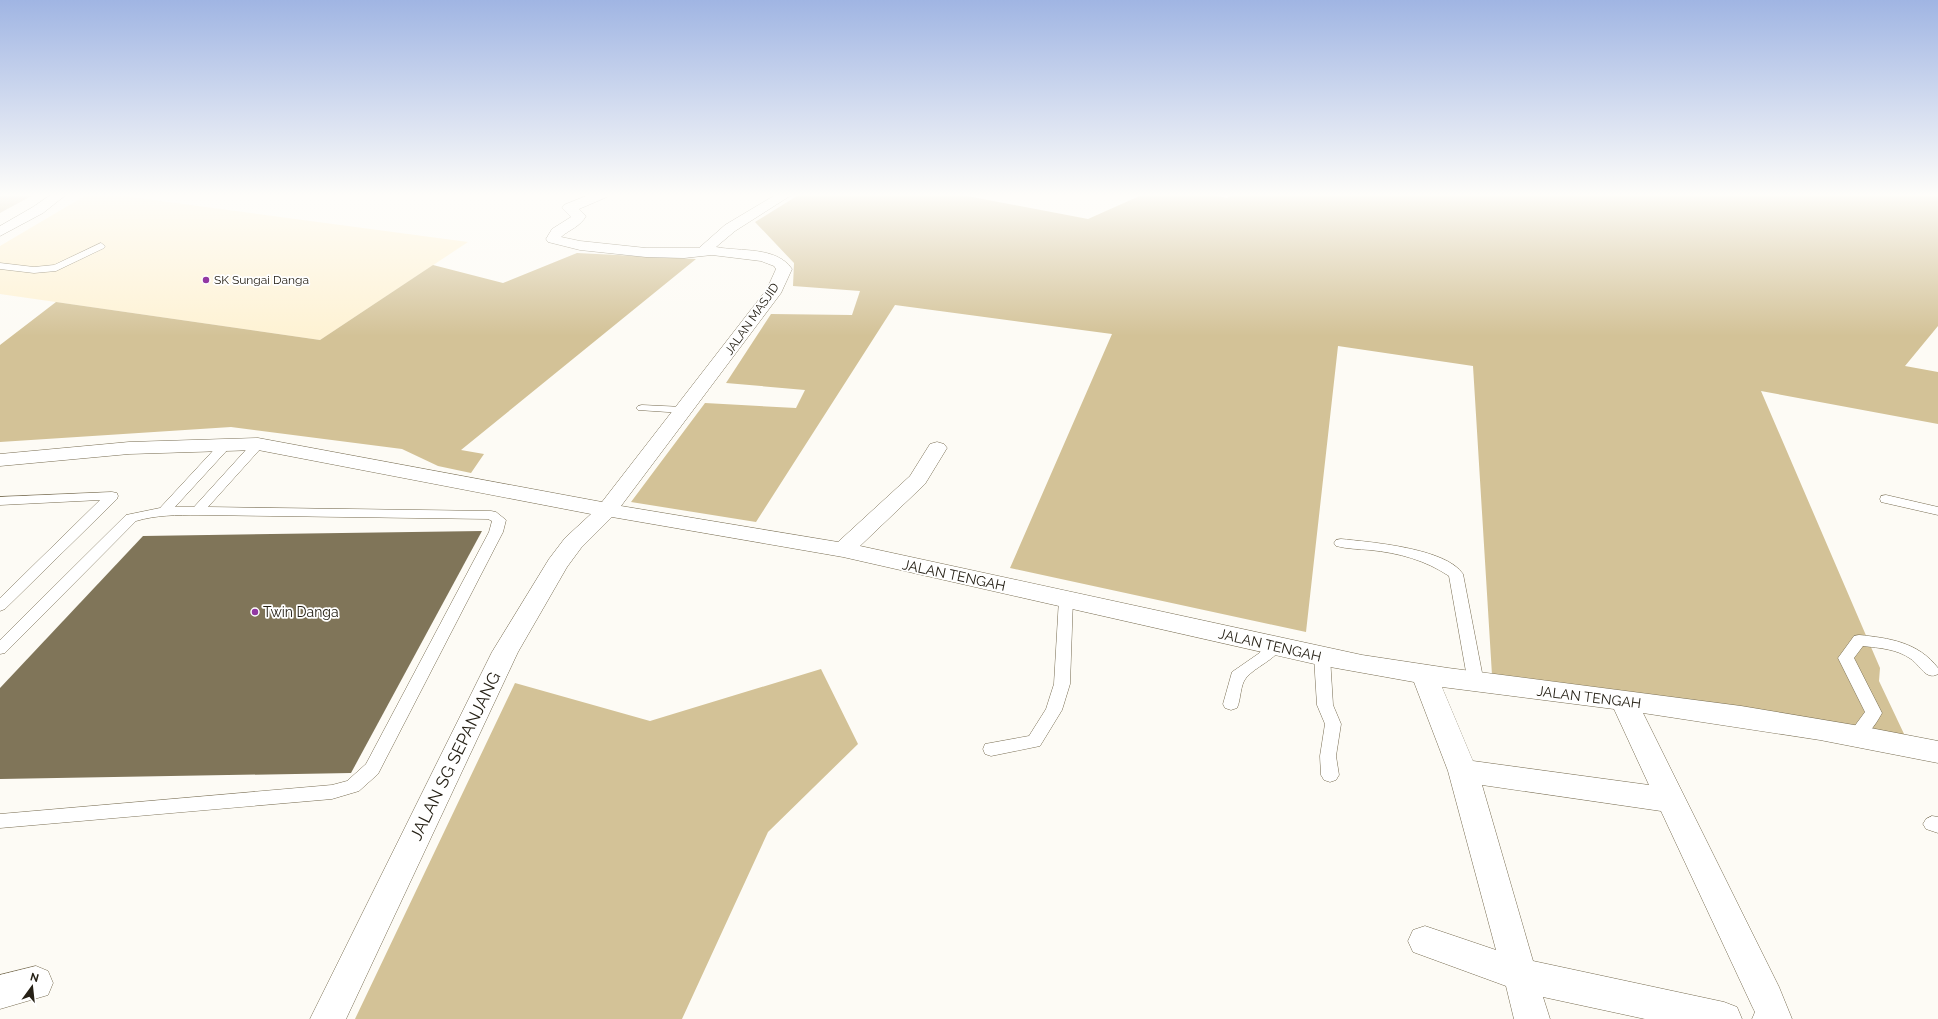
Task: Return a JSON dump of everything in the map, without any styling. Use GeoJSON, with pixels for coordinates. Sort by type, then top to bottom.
{"type":"FeatureCollection","features":[{"type":"Feature","properties":{"kind":"street"},"geometry":{"type":"LineString","coordinates":[[563,242],[630,251],[681,255],[710,251]]}},
{"type":"Feature","properties":{"kind":"street"},"geometry":{"type":"LineString","coordinates":[[710,251],[706,248],[712,242]]}},
{"type":"Feature","properties":{"kind":"street","name":"JALAN MASJID"},"geometry":{"type":"LineString","coordinates":[[607,510],[775,290],[784,269],[778,261],[770,258],[710,251]]}},
{"type":"Feature","properties":{"kind":"street","name":"JALAN TENGAH"},"geometry":{"type":"LineString","coordinates":[[0,460],[129,448],[258,444],[607,510],[843,550],[1276,645],[1322,657],[1476,683],[1623,700],[1856,735],[1938,752]]}},
{"type":"Feature","properties":{"kind":"street"},"geometry":{"type":"LineString","coordinates":[[843,550],[918,480],[936,448]]}},
{"type":"Feature","properties":{"kind":"street","name":"JALAN SG SEPANJANG"},"geometry":{"type":"LineString","coordinates":[[328,1019],[505,652],[557,564],[572,543],[607,510]]}},
{"type":"Feature","properties":{"kind":"street"},"geometry":{"type":"LineString","coordinates":[[1424,675],[1463,771],[1532,1019]]}},
{"type":"Feature","properties":{"kind":"street"},"geometry":{"type":"LineString","coordinates":[[1623,700],[1775,1018],[1770,1019]]}},
{"type":"Feature","properties":{"kind":"street"},"geometry":{"type":"LineString","coordinates":[[1463,771],[1670,800]]}},
{"type":"Feature","properties":{"kind":"street"},"geometry":{"type":"LineString","coordinates":[[1425,941],[1520,975],[1724,1019]]}},
{"type":"Feature","properties":{"kind":"street"},"geometry":{"type":"LineString","coordinates":[[0,992],[36,983]]}},
{"type":"Feature","properties":{"kind":"lane"},"geometry":{"type":"LineString","coordinates":[[0,266],[34,270],[56,268],[101,246]]}},
{"type":"Feature","properties":{"kind":"lane"},"geometry":{"type":"LineString","coordinates":[[642,408],[683,410]]}},
{"type":"Feature","properties":{"kind":"lane"},"geometry":{"type":"LineString","coordinates":[[165,511],[226,444]]}},
{"type":"Feature","properties":{"kind":"lane"},"geometry":{"type":"LineString","coordinates":[[198,511],[258,444]]}},
{"type":"Feature","properties":{"kind":"lane"},"geometry":{"type":"LineString","coordinates":[[0,501],[112,496],[2,601]]}},
{"type":"Feature","properties":{"kind":"lane"},"geometry":{"type":"LineString","coordinates":[[1886,499],[1938,511]]}},
{"type":"Feature","properties":{"kind":"lane"},"geometry":{"type":"LineString","coordinates":[[0,649],[131,518],[165,511],[198,511],[491,515],[499,520],[496,532],[372,769],[353,786],[332,792],[0,821]]}},
{"type":"Feature","properties":{"kind":"lane"},"geometry":{"type":"LineString","coordinates":[[1341,543],[1388,547],[1421,555],[1444,565],[1456,574],[1476,683]]}},
{"type":"Feature","properties":{"kind":"lane"},"geometry":{"type":"LineString","coordinates":[[991,749],[1034,741],[1054,710],[1062,684],[1066,599]]}},
{"type":"Feature","properties":{"kind":"lane"},"geometry":{"type":"LineString","coordinates":[[1856,735],[1874,713],[1846,658],[1859,640],[1900,646],[1924,660],[1932,671]]}},
{"type":"Feature","properties":{"kind":"lane"},"geometry":{"type":"LineString","coordinates":[[1231,704],[1238,676],[1263,658],[1276,645]]}},
{"type":"Feature","properties":{"kind":"lane"},"geometry":{"type":"LineString","coordinates":[[1322,657],[1325,705],[1333,724],[1328,756],[1330,775]]}},
{"type":"Feature","properties":{"kind":"shaded area","name":"SK Sungai Danga"},"geometry":{"type":"Polygon","coordinates":[[[8,242],[468,242],[320,340],[0,294],[0,246],[8,242]]]}},
{"type":"Feature","properties":{"kind":"shaded area"},"geometry":{"type":"Polygon","coordinates":[[[774,242],[1938,242],[1938,326],[1905,366],[1938,372],[1938,424],[1761,391],[1880,668],[1879,681],[1905,736],[1492,675],[1473,366],[1338,346],[1306,632],[1010,568],[1112,334],[895,305],[756,522],[631,502],[705,403],[796,408],[805,390],[726,383],[771,314],[852,315],[860,291],[793,286],[794,263],[774,242]]]}},
{"type":"Feature","properties":{"kind":"shaded area"},"geometry":{"type":"Polygon","coordinates":[[[577,253],[696,259],[461,450],[484,454],[471,473],[438,466],[402,449],[231,427],[0,442],[0,345],[56,302],[320,340],[433,265],[503,283],[577,253]]]}},
{"type":"Feature","properties":{"kind":"shaded area"},"geometry":{"type":"Polygon","coordinates":[[[821,669],[858,744],[768,832],[682,1019],[355,1019],[515,683],[650,721],[821,669]]]}},
{"type":"Feature","properties":{"kind":"building","name":"Twin Danga"},"geometry":{"type":"Polygon","coordinates":[[[482,531],[351,773],[0,779],[0,688],[143,536],[482,531]]]}},
{"type":"Feature","properties":{"kind":"place","name":"SK Sungai Danga"},"geometry":{"type":"Point","coordinates":[206,280]}},
{"type":"Feature","properties":{"kind":"place","name":"Twin Danga"},"geometry":{"type":"Point","coordinates":[255,612]}}]}
